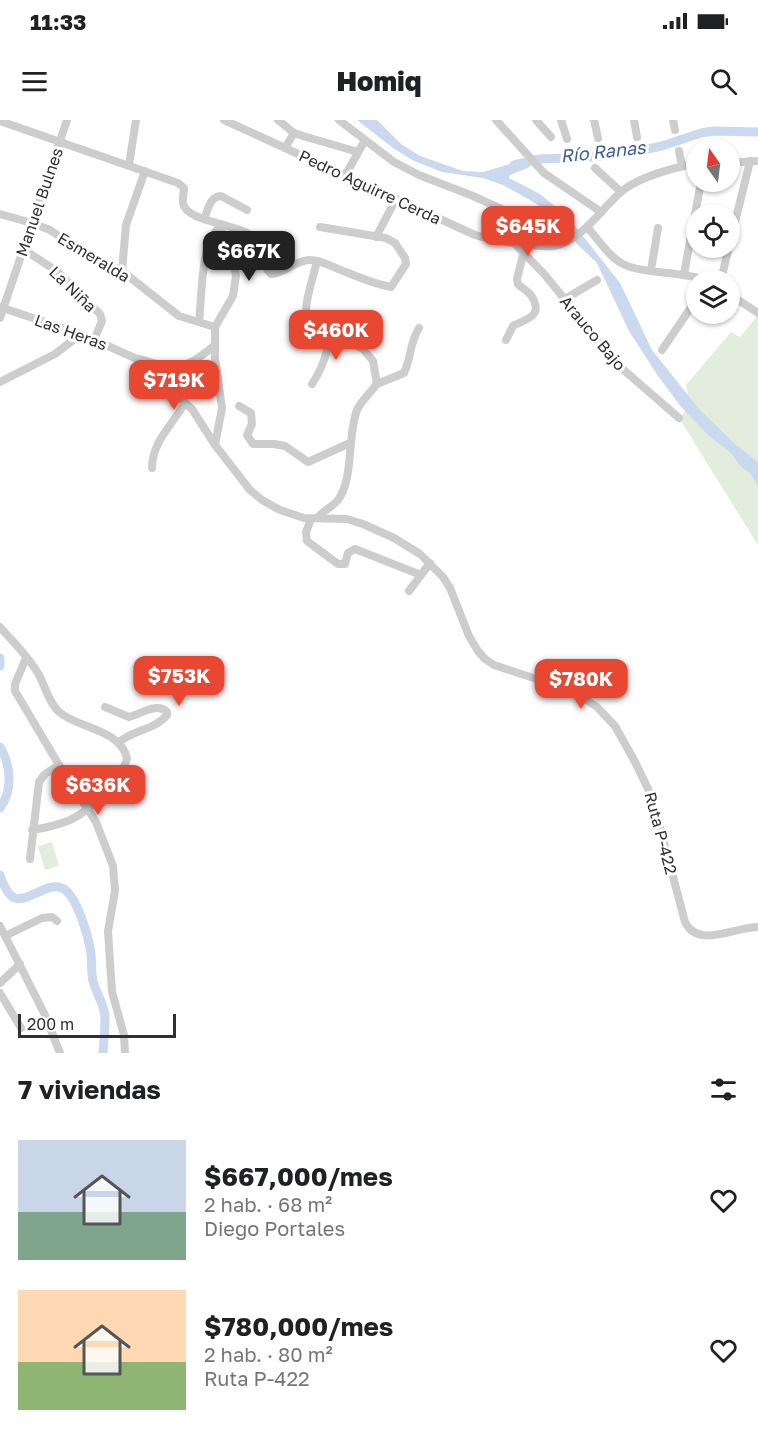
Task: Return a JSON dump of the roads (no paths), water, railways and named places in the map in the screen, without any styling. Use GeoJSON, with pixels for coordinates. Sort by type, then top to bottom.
{"type":"FeatureCollection","features":[{"type":"Feature","properties":{"kind":"street","name":"Manuel Bulnes"},"geometry":{"type":"LineString","coordinates":[[0,318],[1,308],[67,120]]}},
{"type":"Feature","properties":{"kind":"street"},"geometry":{"type":"LineString","coordinates":[[129,165],[136,120]]}},
{"type":"Feature","properties":{"kind":"street","name":"Pedro Aguirre Cerda"},"geometry":{"type":"LineString","coordinates":[[224,120],[476,235],[547,246],[561,243]]}},
{"type":"Feature","properties":{"kind":"street"},"geometry":{"type":"LineString","coordinates":[[278,120],[294,133],[358,152]]}},
{"type":"Feature","properties":{"kind":"street"},"geometry":{"type":"LineString","coordinates":[[339,120],[387,158],[419,175],[473,196],[550,231],[561,243],[586,228],[621,192],[665,170],[686,165]]}},
{"type":"Feature","properties":{"kind":"street"},"geometry":{"type":"LineString","coordinates":[[496,120],[537,167],[602,212]]}},
{"type":"Feature","properties":{"kind":"street"},"geometry":{"type":"LineString","coordinates":[[536,120],[551,137]]}},
{"type":"Feature","properties":{"kind":"street"},"geometry":{"type":"LineString","coordinates":[[561,120],[567,139]]}},
{"type":"Feature","properties":{"kind":"street"},"geometry":{"type":"LineString","coordinates":[[594,120],[598,138]]}},
{"type":"Feature","properties":{"kind":"street"},"geometry":{"type":"LineString","coordinates":[[634,120],[637,137]]}},
{"type":"Feature","properties":{"kind":"street"},"geometry":{"type":"LineString","coordinates":[[673,120],[675,130]]}},
{"type":"Feature","properties":{"kind":"street"},"geometry":{"type":"LineString","coordinates":[[0,121],[182,185],[183,203],[186,208],[196,216],[220,226],[246,232],[256,240],[260,247],[262,262],[271,274],[285,271],[308,260],[317,261],[378,285],[391,287],[406,264],[405,258],[395,243],[384,238],[320,227]]}},
{"type":"Feature","properties":{"kind":"street"},"geometry":{"type":"LineString","coordinates":[[285,148],[294,133]]}},
{"type":"Feature","properties":{"kind":"street"},"geometry":{"type":"LineString","coordinates":[[345,176],[365,140]]}},
{"type":"Feature","properties":{"kind":"street"},"geometry":{"type":"LineString","coordinates":[[679,151],[682,166]]}},
{"type":"Feature","properties":{"kind":"street"},"geometry":{"type":"LineString","coordinates":[[724,270],[754,161]]}},
{"type":"Feature","properties":{"kind":"street"},"geometry":{"type":"LineString","coordinates":[[595,168],[621,192]]}},
{"type":"Feature","properties":{"kind":"street"},"geometry":{"type":"LineString","coordinates":[[122,271],[126,225],[145,171]]}},
{"type":"Feature","properties":{"kind":"street"},"geometry":{"type":"LineString","coordinates":[[586,228],[619,262],[628,266],[684,274],[699,192]]}},
{"type":"Feature","properties":{"kind":"street"},"geometry":{"type":"LineString","coordinates":[[204,219],[213,198],[217,196],[247,210]]}},
{"type":"Feature","properties":{"kind":"street"},"geometry":{"type":"LineString","coordinates":[[376,237],[396,199]]}},
{"type":"Feature","properties":{"kind":"street","name":"Esmeralda"},"geometry":{"type":"LineString","coordinates":[[0,214],[32,222],[50,230],[95,258],[122,271],[179,316],[215,327]]}},
{"type":"Feature","properties":{"kind":"street"},"geometry":{"type":"LineString","coordinates":[[199,322],[207,250],[215,231],[220,226]]}},
{"type":"Feature","properties":{"kind":"street"},"geometry":{"type":"LineString","coordinates":[[215,445],[222,408],[214,346],[215,327],[232,296],[236,276],[220,226]]}},
{"type":"Feature","properties":{"kind":"street"},"geometry":{"type":"LineString","coordinates":[[651,270],[658,228]]}},
{"type":"Feature","properties":{"kind":"street","name":"Arauco Bajo"},"geometry":{"type":"LineString","coordinates":[[513,242],[523,255],[545,275],[618,365],[679,418]]}},
{"type":"Feature","properties":{"kind":"street","name":"La Niña"},"geometry":{"type":"LineString","coordinates":[[23,249],[58,272],[100,315],[102,321],[94,340]]}},
{"type":"Feature","properties":{"kind":"street"},"geometry":{"type":"LineString","coordinates":[[506,340],[513,326],[532,318],[535,313],[532,297],[518,284],[517,279],[523,255]]}},
{"type":"Feature","properties":{"kind":"street"},"geometry":{"type":"LineString","coordinates":[[317,261],[306,313],[311,322],[363,349],[373,362],[377,384]]}},
{"type":"Feature","properties":{"kind":"street"},"geometry":{"type":"LineString","coordinates":[[565,299],[597,280]]}},
{"type":"Feature","properties":{"kind":"street"},"geometry":{"type":"LineString","coordinates":[[740,301],[758,313]]}},
{"type":"Feature","properties":{"kind":"street","name":"Las Heras"},"geometry":{"type":"LineString","coordinates":[[1,308],[81,334],[137,358],[192,409],[215,445],[250,490],[262,501],[291,514],[317,518]]}},
{"type":"Feature","properties":{"kind":"street"},"geometry":{"type":"LineString","coordinates":[[662,351],[686,315]]}},
{"type":"Feature","properties":{"kind":"street"},"geometry":{"type":"LineString","coordinates":[[419,328],[412,341],[410,357],[404,373],[377,384],[358,407],[352,428],[344,489],[337,501],[317,518],[306,532],[307,541],[338,564],[345,564],[348,553],[355,549],[421,574]]}},
{"type":"Feature","properties":{"kind":"street"},"geometry":{"type":"LineString","coordinates":[[312,384],[318,375],[328,347],[328,331]]}},
{"type":"Feature","properties":{"kind":"street"},"geometry":{"type":"LineString","coordinates":[[0,382],[55,354],[81,334]]}},
{"type":"Feature","properties":{"kind":"street"},"geometry":{"type":"LineString","coordinates":[[137,358],[168,368],[179,368],[192,363],[214,346]]}},
{"type":"Feature","properties":{"kind":"street"},"geometry":{"type":"LineString","coordinates":[[152,468],[158,442],[185,403]]}},
{"type":"Feature","properties":{"kind":"street"},"geometry":{"type":"LineString","coordinates":[[239,406],[251,413],[252,424],[247,435],[253,444],[285,446],[308,462],[350,444]]}},
{"type":"Feature","properties":{"kind":"street","name":"Ruta P-422"},"geometry":{"type":"LineString","coordinates":[[317,518],[347,519],[378,530],[420,554],[450,588],[470,636],[484,658],[494,665],[573,691],[597,707],[615,726],[652,797],[689,929],[695,934],[704,936],[745,927],[758,927]]}},
{"type":"Feature","properties":{"kind":"street"},"geometry":{"type":"LineString","coordinates":[[409,591],[430,563]]}},
{"type":"Feature","properties":{"kind":"street"},"geometry":{"type":"LineString","coordinates":[[0,627],[39,674],[59,712],[118,743],[124,749],[127,758],[117,780],[87,808],[71,819],[50,827],[33,830]]}},
{"type":"Feature","properties":{"kind":"street"},"geometry":{"type":"LineString","coordinates":[[26,657],[15,689],[100,832],[115,876],[115,891],[108,931],[112,992],[124,1035],[125,1053]]}},
{"type":"Feature","properties":{"kind":"street"},"geometry":{"type":"LineString","coordinates":[[105,707],[129,717],[157,708],[163,708],[167,712],[163,720],[118,743]]}},
{"type":"Feature","properties":{"kind":"street"},"geometry":{"type":"LineString","coordinates":[[30,859],[40,779],[59,765]]}},
{"type":"Feature","properties":{"kind":"street"},"geometry":{"type":"LineString","coordinates":[[5,936],[42,918],[52,917],[57,921]]}},
{"type":"Feature","properties":{"kind":"street"},"geometry":{"type":"LineString","coordinates":[[0,926],[51,1028],[60,1053]]}},
{"type":"Feature","properties":{"kind":"street"},"geometry":{"type":"LineString","coordinates":[[0,983],[20,963]]}},
{"type":"Feature","properties":{"kind":"street"},"geometry":{"type":"LineString","coordinates":[[0,993],[21,1028]]}},
{"type":"Feature","properties":{"kind":"water"},"geometry":{"type":"Polygon","coordinates":[[[357,120],[377,120],[401,144],[420,156],[463,171],[483,172],[524,160],[530,167],[510,175],[509,178],[540,194],[568,217],[620,283],[652,350],[699,409],[735,444],[758,462],[758,486],[750,473],[741,467],[732,454],[708,435],[682,408],[629,331],[597,263],[578,245],[558,220],[535,203],[503,185],[483,178],[442,172],[412,160],[357,120]]]}},
{"type":"Feature","properties":{"kind":"waterway","name":"Río Ranas"},"geometry":{"type":"LineString","coordinates":[[514,165],[539,159],[627,153],[662,146],[713,131],[758,132]]}},
{"type":"Feature","properties":{"kind":"waterway"},"geometry":{"type":"LineString","coordinates":[[0,658],[0,666]]}},
{"type":"Feature","properties":{"kind":"waterway"},"geometry":{"type":"LineString","coordinates":[[0,747],[4,754],[9,778],[7,794],[0,808]]}},
{"type":"Feature","properties":{"kind":"waterway"},"geometry":{"type":"LineString","coordinates":[[0,875],[8,892],[19,899],[55,887],[62,888],[73,899],[85,928],[91,954],[93,981],[105,1016],[103,1053]]}}]}
